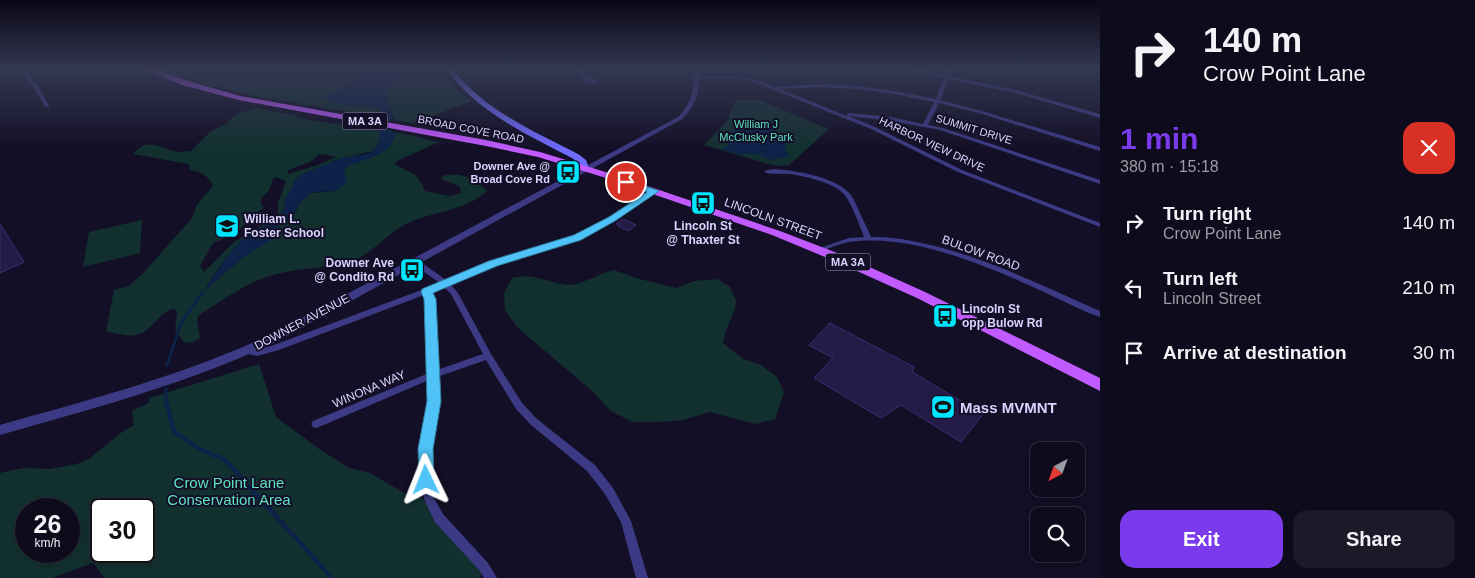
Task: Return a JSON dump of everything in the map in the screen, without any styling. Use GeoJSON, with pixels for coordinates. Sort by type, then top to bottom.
{"type":"FeatureCollection","features":[{"type":"Feature","properties":{"kind":"main road","name":"BROAD COVE ROAD"},"geometry":{"type":"LineString","coordinates":[[232,96],[486,142],[585,168]]}},
{"type":"Feature","properties":{"kind":"main road"},"geometry":{"type":"LineString","coordinates":[[475,96],[501,117],[552,146],[567,159],[585,168]]}},
{"type":"Feature","properties":{"kind":"main road","name":"LINCOLN STREET"},"geometry":{"type":"LineString","coordinates":[[585,168],[819,250],[921,295],[1100,385]]}},
{"type":"Feature","properties":{"kind":"street"},"geometry":{"type":"LineString","coordinates":[[41,96],[47,106]]}},
{"type":"Feature","properties":{"kind":"street","name":"DOWNER AVENUE"},"geometry":{"type":"LineString","coordinates":[[0,430],[186,374],[247,351],[415,262],[684,115],[693,96]]}},
{"type":"Feature","properties":{"kind":"street","name":"HARBOR VIEW DRIVE"},"geometry":{"type":"LineString","coordinates":[[794,96],[873,128],[960,171],[1100,225]]}},
{"type":"Feature","properties":{"kind":"street"},"geometry":{"type":"LineString","coordinates":[[915,96],[984,112],[1100,149]]}},
{"type":"Feature","properties":{"kind":"street"},"geometry":{"type":"LineString","coordinates":[[925,125],[939,96]]}},
{"type":"Feature","properties":{"kind":"street"},"geometry":{"type":"LineString","coordinates":[[1031,96],[1100,116]]}},
{"type":"Feature","properties":{"kind":"street","name":"SUMMIT DRIVE"},"geometry":{"type":"LineString","coordinates":[[839,114],[891,119],[925,125],[1005,148],[1100,182]]}},
{"type":"Feature","properties":{"kind":"street"},"geometry":{"type":"LineString","coordinates":[[767,172],[782,171],[807,176],[844,190],[849,196],[868,238]]}},
{"type":"Feature","properties":{"kind":"street"},"geometry":{"type":"LineString","coordinates":[[247,351],[257,353],[276,348],[426,292],[501,261],[578,237],[612,219],[654,191]]}},
{"type":"Feature","properties":{"kind":"street","name":"BULOW ROAD"},"geometry":{"type":"LineString","coordinates":[[819,250],[840,241],[868,238],[906,242],[945,250],[981,263],[1100,314]]}},
{"type":"Feature","properties":{"kind":"street"},"geometry":{"type":"LineString","coordinates":[[415,262],[445,284],[460,302],[488,356],[518,406],[534,422],[591,468],[609,491],[626,522],[642,578]]}},
{"type":"Feature","properties":{"kind":"street"},"geometry":{"type":"LineString","coordinates":[[426,292],[430,299],[434,401],[426,449],[426,480],[431,505],[438,518],[484,567],[491,578]]}},
{"type":"Feature","properties":{"kind":"street","name":"WINONA WAY"},"geometry":{"type":"LineString","coordinates":[[316,424],[433,375],[488,356]]}},
{"type":"Feature","properties":{"kind":"green space"},"geometry":{"type":"Polygon","coordinates":[[[256,96],[340,96],[350,106],[377,107],[389,119],[256,96]]]}},
{"type":"Feature","properties":{"kind":"green space"},"geometry":{"type":"Polygon","coordinates":[[[386,96],[466,96],[472,101],[413,123],[394,120],[386,96]]]}},
{"type":"Feature","properties":{"kind":"green space","name":"William J McClusky Park"},"geometry":{"type":"Polygon","coordinates":[[[737,100],[759,100],[829,129],[789,165],[777,166],[768,164],[704,145],[730,118],[728,117],[737,100]]]}},
{"type":"Feature","properties":{"kind":"green space"},"geometry":{"type":"Polygon","coordinates":[[[257,108],[299,118],[379,131],[381,139],[373,151],[332,161],[287,197],[284,203],[286,206],[282,213],[273,221],[252,233],[235,248],[223,262],[205,290],[297,211],[298,205],[310,193],[335,191],[345,168],[385,150],[396,135],[395,132],[439,142],[397,161],[395,164],[416,176],[425,191],[449,196],[461,193],[459,186],[441,179],[443,176],[461,175],[478,183],[487,191],[461,206],[405,225],[356,259],[337,265],[277,274],[246,286],[199,315],[197,320],[200,338],[192,343],[184,342],[175,330],[177,314],[175,309],[164,313],[147,330],[136,335],[106,331],[114,290],[129,286],[145,271],[192,218],[196,206],[213,186],[204,175],[190,170],[189,164],[133,154],[143,146],[148,145],[176,152],[191,151],[210,132],[227,123],[236,114],[257,108]],[[323,154],[318,155],[308,163],[288,171],[288,174],[318,165],[336,157],[323,154]],[[276,177],[273,179],[270,189],[261,199],[261,204],[264,207],[233,235],[213,243],[200,266],[204,272],[234,242],[271,220],[278,213],[278,203],[286,181],[276,177]]]}},
{"type":"Feature","properties":{"kind":"green space"},"geometry":{"type":"Polygon","coordinates":[[[142,220],[140,253],[83,267],[89,232],[142,220]]]}},
{"type":"Feature","properties":{"kind":"green space"},"geometry":{"type":"Polygon","coordinates":[[[614,270],[636,278],[676,288],[694,281],[717,279],[730,287],[736,300],[735,309],[723,343],[743,359],[761,365],[777,377],[784,392],[775,419],[755,424],[710,412],[683,420],[633,422],[611,411],[591,390],[518,328],[505,310],[504,293],[512,278],[527,276],[569,285],[614,270]]]}},
{"type":"Feature","properties":{"kind":"green space","name":"Crow Point Lane Conservation Area"},"geometry":{"type":"Polygon","coordinates":[[[259,364],[276,417],[322,451],[349,468],[370,473],[404,493],[422,498],[483,570],[480,578],[105,578],[93,563],[52,578],[0,578],[0,473],[24,468],[50,469],[77,464],[90,458],[122,432],[134,425],[132,411],[149,403],[149,398],[259,364]]]}},
{"type":"Feature","properties":{"kind":"water"},"geometry":{"type":"Polygon","coordinates":[[[326,96],[387,96],[393,118],[392,121],[389,121],[377,107],[337,104],[324,99],[326,96]]]}},
{"type":"Feature","properties":{"kind":"water"},"geometry":{"type":"Polygon","coordinates":[[[759,125],[772,129],[787,140],[785,150],[789,154],[788,157],[771,160],[757,154],[737,154],[721,149],[729,146],[725,141],[729,139],[720,133],[729,133],[737,128],[759,125]]]}},
{"type":"Feature","properties":{"kind":"water"},"geometry":{"type":"Polygon","coordinates":[[[384,129],[391,130],[396,135],[387,148],[381,153],[345,168],[344,172],[347,179],[340,188],[310,193],[298,205],[297,210],[279,226],[273,239],[241,259],[203,292],[240,242],[282,212],[286,206],[284,203],[295,180],[302,174],[342,158],[367,154],[373,151],[380,142],[379,131],[384,129]]]}},
{"type":"Feature","properties":{"kind":"building"},"geometry":{"type":"Polygon","coordinates":[[[623,219],[636,225],[628,231],[616,224],[623,219]]]}},
{"type":"Feature","properties":{"kind":"building"},"geometry":{"type":"Polygon","coordinates":[[[0,224],[24,262],[0,273],[0,224]]]}},
{"type":"Feature","properties":{"kind":"building","name":"Mass MVMNT"},"geometry":{"type":"Polygon","coordinates":[[[830,323],[914,367],[912,372],[983,414],[961,442],[901,405],[881,418],[814,378],[833,358],[809,345],[830,323]]]}},
{"type":"Feature","properties":{"kind":"waterway"},"geometry":{"type":"LineString","coordinates":[[167,365],[181,323],[203,292]]}},
{"type":"Feature","properties":{"kind":"waterway"},"geometry":{"type":"LineString","coordinates":[[166,389],[166,401]]}},
{"type":"Feature","properties":{"kind":"waterway"},"geometry":{"type":"LineString","coordinates":[[166,401],[174,431],[198,448],[225,460],[332,578]]}},
{"type":"Feature","properties":{"kind":"place","name":"Downer Ave @ Broad Cove Rd"},"geometry":{"type":"Point","coordinates":[568,172]}},
{"type":"Feature","properties":{"kind":"place","name":"Lincoln St @ Thaxter St"},"geometry":{"type":"Point","coordinates":[703,203]}},
{"type":"Feature","properties":{"kind":"place","name":"William L. Foster School"},"geometry":{"type":"Point","coordinates":[227,226]}},
{"type":"Feature","properties":{"kind":"place","name":"Downer Ave @ Condito Rd"},"geometry":{"type":"Point","coordinates":[412,270]}},
{"type":"Feature","properties":{"kind":"place","name":"Lincoln St opp Bulow Rd"},"geometry":{"type":"Point","coordinates":[945,316]}},
{"type":"Feature","properties":{"kind":"place","name":"Mass MVMNT"},"geometry":{"type":"Point","coordinates":[943,407]}},
{"type":"Feature","properties":{"kind":"route"},"geometry":{"type":"LineString","coordinates":[[426,480],[427,437],[434,401],[430,299],[426,292],[509,258],[578,237],[612,219],[654,191],[626,182]]}}]}
